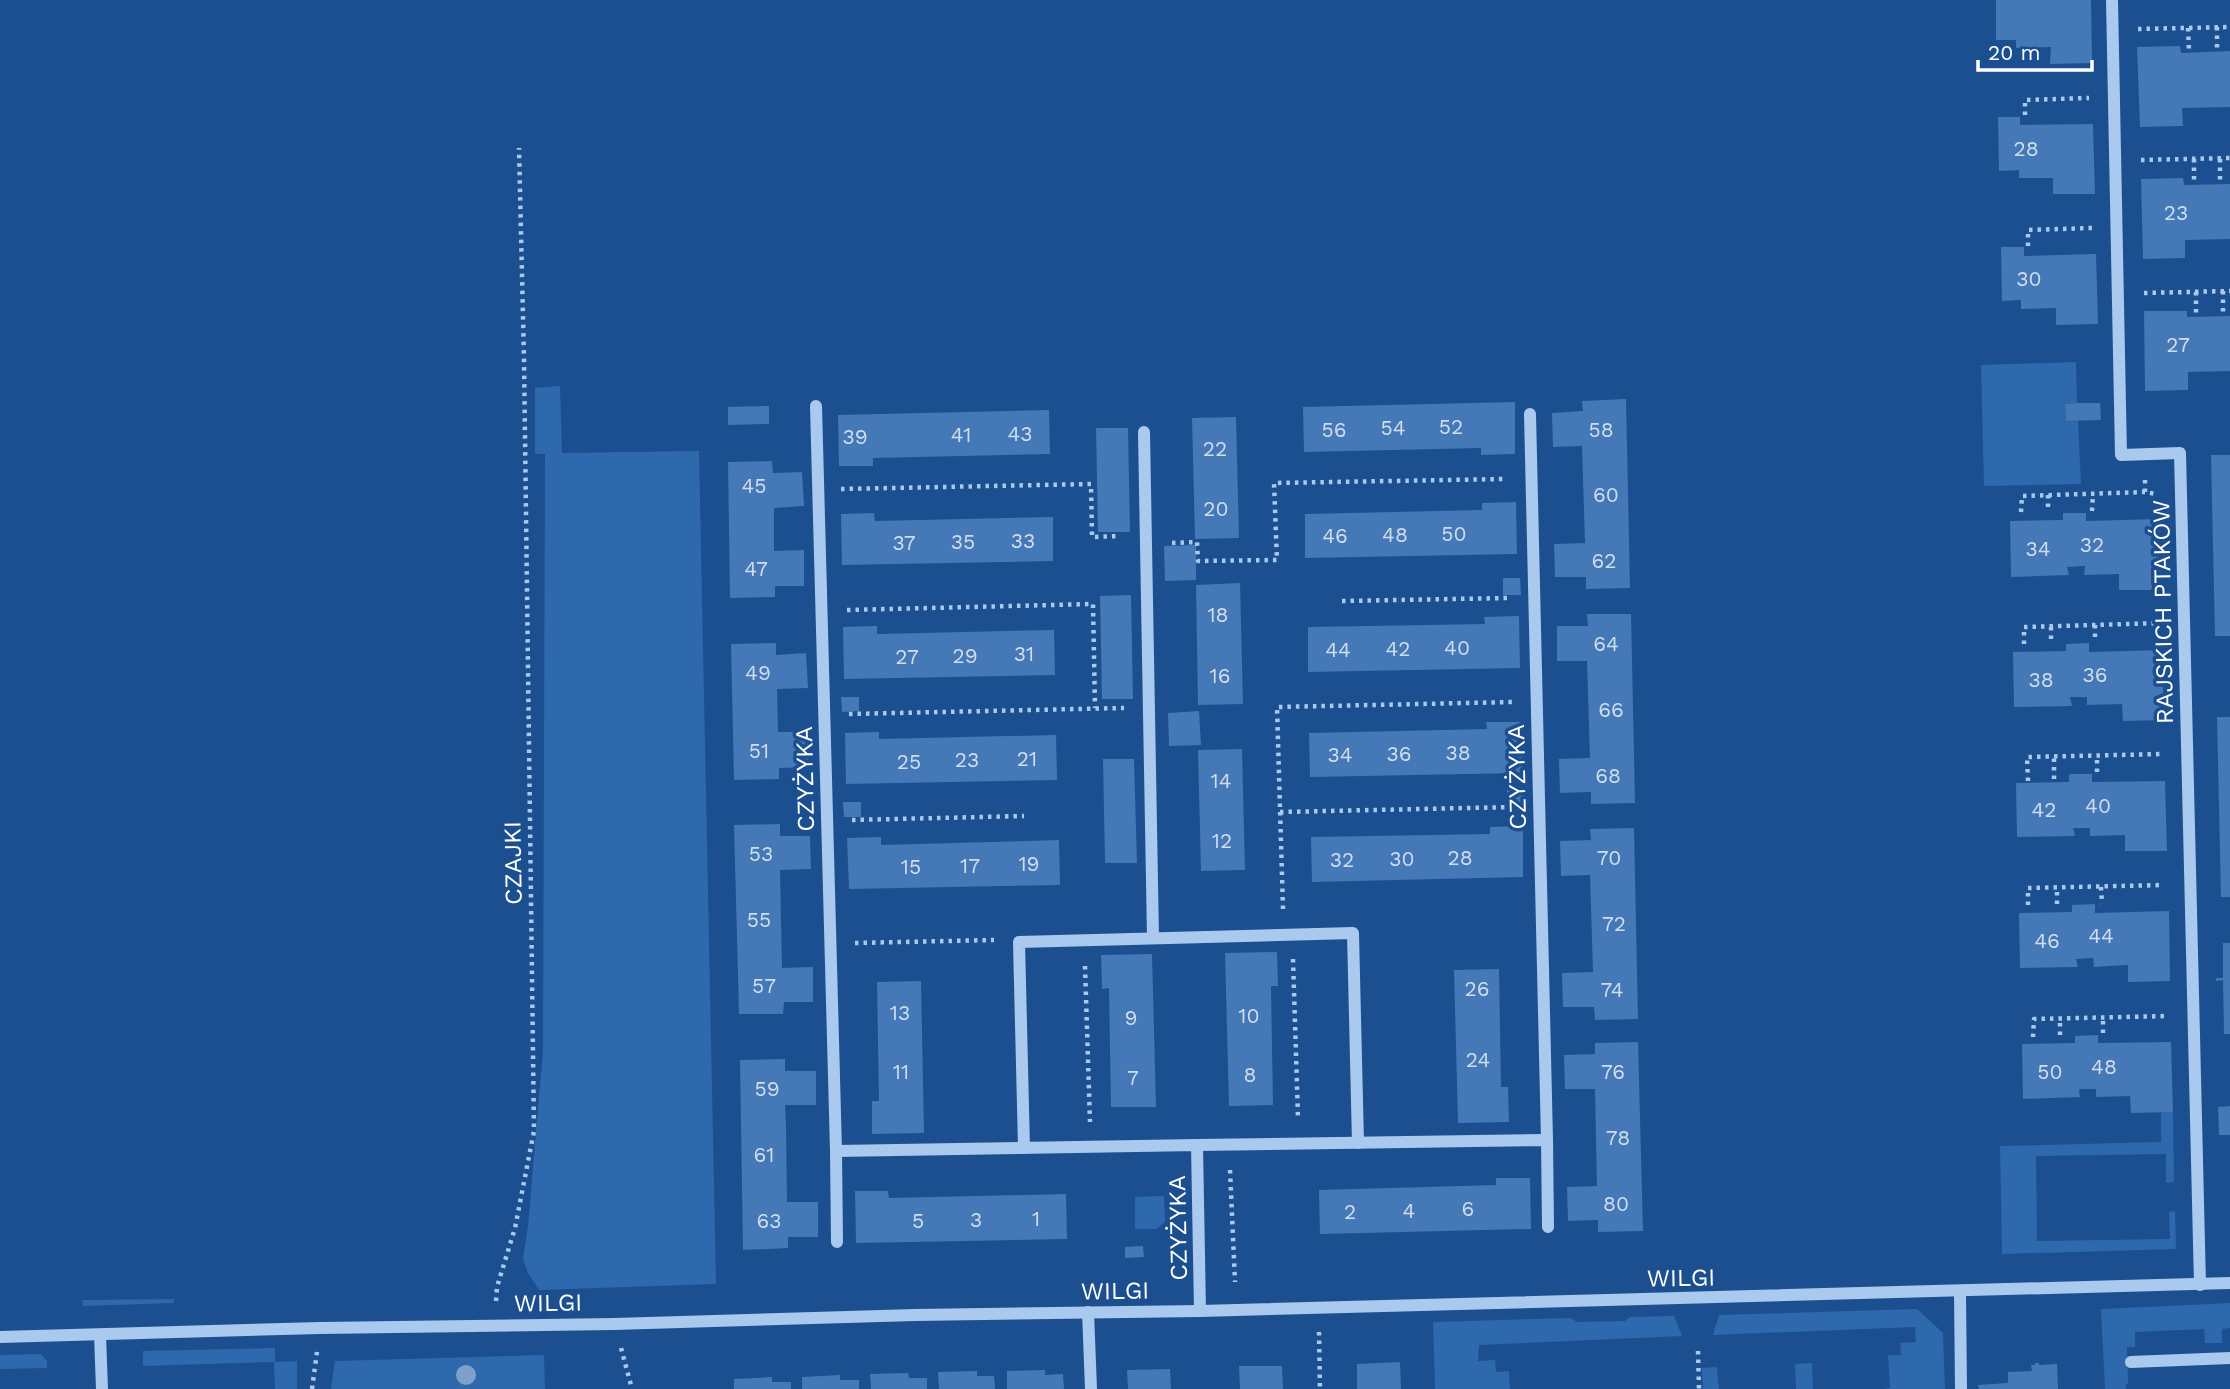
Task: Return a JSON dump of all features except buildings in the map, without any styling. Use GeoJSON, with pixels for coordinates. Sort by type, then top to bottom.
{"type":"FeatureCollection","features":[{"type":"Feature","properties":{"kind":"street","name":"RAJSKICH PTAKÓW"},"geometry":{"type":"LineString","coordinates":[[2112,0],[2121,455],[2180,453],[2200,1285]]}},
{"type":"Feature","properties":{"kind":"street","name":"CZYŻYKA"},"geometry":{"type":"LineString","coordinates":[[816,406],[837,1242]]}},
{"type":"Feature","properties":{"kind":"street","name":"CZYŻYKA"},"geometry":{"type":"LineString","coordinates":[[1530,414],[1548,1227]]}},
{"type":"Feature","properties":{"kind":"street"},"geometry":{"type":"LineString","coordinates":[[1144,432],[1153,938]]}},
{"type":"Feature","properties":{"kind":"street"},"geometry":{"type":"LineString","coordinates":[[1024,1148],[1019,942],[1353,933],[1358,1143]]}},
{"type":"Feature","properties":{"kind":"street","name":"CZYŻYKA"},"geometry":{"type":"LineString","coordinates":[[836,1151],[1547,1140]]}},
{"type":"Feature","properties":{"kind":"street","name":"CZYŻYKA"},"geometry":{"type":"LineString","coordinates":[[1197,1145],[1200,1311]]}},
{"type":"Feature","properties":{"kind":"street","name":"WILGI"},"geometry":{"type":"LineString","coordinates":[[0,1336],[1200,1311],[2230,1283]]}},
{"type":"Feature","properties":{"kind":"street"},"geometry":{"type":"LineString","coordinates":[[1960,1292],[1961,1389]]}},
{"type":"Feature","properties":{"kind":"street"},"geometry":{"type":"LineString","coordinates":[[1088,1312],[1091,1389]]}},
{"type":"Feature","properties":{"kind":"street"},"geometry":{"type":"LineString","coordinates":[[100,1335],[102,1389]]}},
{"type":"Feature","properties":{"kind":"street"},"geometry":{"type":"LineString","coordinates":[[2131,1362],[2230,1358]]}},
{"type":"Feature","properties":{"kind":"path"},"geometry":{"type":"LineString","coordinates":[[2217,27],[2217,49]]}},
{"type":"Feature","properties":{"kind":"path"},"geometry":{"type":"LineString","coordinates":[[2130,29],[2230,27]]}},
{"type":"Feature","properties":{"kind":"path"},"geometry":{"type":"LineString","coordinates":[[2188,28],[2189,50]]}},
{"type":"Feature","properties":{"kind":"path"},"geometry":{"type":"LineString","coordinates":[[2025,115],[2025,100],[2113,97]]}},
{"type":"Feature","properties":{"kind":"path","name":"CZAJKI"},"geometry":{"type":"LineString","coordinates":[[497,1287],[515,1228],[534,1131],[519,148]]}},
{"type":"Feature","properties":{"kind":"path"},"geometry":{"type":"LineString","coordinates":[[2194,159],[2194,181]]}},
{"type":"Feature","properties":{"kind":"path"},"geometry":{"type":"LineString","coordinates":[[2220,159],[2220,181]]}},
{"type":"Feature","properties":{"kind":"path"},"geometry":{"type":"LineString","coordinates":[[2133,160],[2230,159]]}},
{"type":"Feature","properties":{"kind":"path"},"geometry":{"type":"LineString","coordinates":[[2028,246],[2028,230],[2116,227]]}},
{"type":"Feature","properties":{"kind":"path"},"geometry":{"type":"LineString","coordinates":[[2223,291],[2223,313]]}},
{"type":"Feature","properties":{"kind":"path"},"geometry":{"type":"LineString","coordinates":[[2136,293],[2230,291]]}},
{"type":"Feature","properties":{"kind":"path"},"geometry":{"type":"LineString","coordinates":[[2196,292],[2196,315]]}},
{"type":"Feature","properties":{"kind":"path"},"geometry":{"type":"LineString","coordinates":[[1166,543],[1197,542],[1198,561],[1277,560],[1274,483],[1532,479]]}},
{"type":"Feature","properties":{"kind":"path"},"geometry":{"type":"LineString","coordinates":[[818,489],[1091,484],[1092,537],[1131,536]]}},
{"type":"Feature","properties":{"kind":"path"},"geometry":{"type":"LineString","coordinates":[[2021,512],[2021,496],[2145,492]]}},
{"type":"Feature","properties":{"kind":"path"},"geometry":{"type":"LineString","coordinates":[[2092,494],[2092,512]]}},
{"type":"Feature","properties":{"kind":"path"},"geometry":{"type":"LineString","coordinates":[[2048,495],[2048,512]]}},
{"type":"Feature","properties":{"kind":"path"},"geometry":{"type":"LineString","coordinates":[[1342,601],[1534,597]]}},
{"type":"Feature","properties":{"kind":"path"},"geometry":{"type":"LineString","coordinates":[[822,611],[1093,604],[1095,708]]}},
{"type":"Feature","properties":{"kind":"path"},"geometry":{"type":"LineString","coordinates":[[2024,644],[2024,627],[2166,623]]}},
{"type":"Feature","properties":{"kind":"path"},"geometry":{"type":"LineString","coordinates":[[2095,625],[2095,642]]}},
{"type":"Feature","properties":{"kind":"path"},"geometry":{"type":"LineString","coordinates":[[2051,626],[2052,644]]}},
{"type":"Feature","properties":{"kind":"path"},"geometry":{"type":"LineString","coordinates":[[1283,918],[1277,707],[1537,702]]}},
{"type":"Feature","properties":{"kind":"path"},"geometry":{"type":"LineString","coordinates":[[824,715],[1135,708]]}},
{"type":"Feature","properties":{"kind":"path"},"geometry":{"type":"LineString","coordinates":[[2028,781],[2027,757],[2169,754]]}},
{"type":"Feature","properties":{"kind":"path"},"geometry":{"type":"LineString","coordinates":[[2097,755],[2097,772]]}},
{"type":"Feature","properties":{"kind":"path"},"geometry":{"type":"LineString","coordinates":[[2054,756],[2054,779]]}},
{"type":"Feature","properties":{"kind":"path"},"geometry":{"type":"LineString","coordinates":[[1280,812],[1539,807]]}},
{"type":"Feature","properties":{"kind":"path"},"geometry":{"type":"LineString","coordinates":[[827,821],[1024,816]]}},
{"type":"Feature","properties":{"kind":"path"},"geometry":{"type":"LineString","coordinates":[[2028,905],[2028,888],[2172,885]]}},
{"type":"Feature","properties":{"kind":"path"},"geometry":{"type":"LineString","coordinates":[[2101,887],[2102,904]]}},
{"type":"Feature","properties":{"kind":"path"},"geometry":{"type":"LineString","coordinates":[[2057,888],[2057,904]]}},
{"type":"Feature","properties":{"kind":"path"},"geometry":{"type":"LineString","coordinates":[[1293,934],[1298,1144]]}},
{"type":"Feature","properties":{"kind":"path"},"geometry":{"type":"LineString","coordinates":[[847,944],[979,940]]}},
{"type":"Feature","properties":{"kind":"path"},"geometry":{"type":"LineString","coordinates":[[1084,940],[1090,1147]]}},
{"type":"Feature","properties":{"kind":"path"},"geometry":{"type":"LineString","coordinates":[[2033,1037],[2034,1019],[2175,1016]]}},
{"type":"Feature","properties":{"kind":"path"},"geometry":{"type":"LineString","coordinates":[[2103,1017],[2103,1033]]}},
{"type":"Feature","properties":{"kind":"path"},"geometry":{"type":"LineString","coordinates":[[2060,1018],[2060,1035]]}},
{"type":"Feature","properties":{"kind":"path"},"geometry":{"type":"LineString","coordinates":[[1230,1145],[1234,1283]]}},
{"type":"Feature","properties":{"kind":"path"},"geometry":{"type":"LineString","coordinates":[[614,1324],[632,1389]]}},
{"type":"Feature","properties":{"kind":"path"},"geometry":{"type":"LineString","coordinates":[[312,1389],[320,1328]]}},
{"type":"Feature","properties":{"kind":"path"},"geometry":{"type":"LineString","coordinates":[[1319,1330],[1320,1389]]}},
{"type":"Feature","properties":{"kind":"path"},"geometry":{"type":"LineString","coordinates":[[1698,1350],[1699,1389]]}},
{"type":"Feature","properties":{"kind":"shaded area"},"geometry":{"type":"Polygon","coordinates":[[[2076,362],[2077,403],[2065,404],[2066,421],[2078,421],[2081,484],[1984,486],[1981,365],[2076,362]]]}},
{"type":"Feature","properties":{"kind":"shaded area"},"geometry":{"type":"Polygon","coordinates":[[[560,386],[562,453],[699,451],[716,1284],[539,1290],[523,1259],[543,1051],[545,454],[535,454],[535,388],[560,386]]]}},
{"type":"Feature","properties":{"kind":"shaded area"},"geometry":{"type":"Polygon","coordinates":[[[2161,1112],[2173,1112],[2174,1182],[2166,1183],[2166,1154],[2036,1156],[2037,1241],[2170,1239],[2169,1212],[2175,1211],[2176,1249],[2002,1254],[2000,1146],[2161,1142],[2161,1112]]]}},
{"type":"Feature","properties":{"kind":"shaded area"},"geometry":{"type":"Polygon","coordinates":[[[1164,1196],[1165,1222],[1156,1229],[1135,1229],[1135,1197],[1164,1196]]]}},
{"type":"Feature","properties":{"kind":"shaded area"},"geometry":{"type":"Polygon","coordinates":[[[174,1299],[174,1303],[83,1306],[82,1300],[174,1299]]]}},
{"type":"Feature","properties":{"kind":"shaded area"},"geometry":{"type":"Polygon","coordinates":[[[2230,1303],[2230,1328],[2222,1329],[2222,1343],[2205,1343],[2204,1329],[2135,1332],[2135,1347],[2127,1347],[2126,1389],[2105,1389],[2101,1309],[2230,1303]]]}},
{"type":"Feature","properties":{"kind":"shaded area"},"geometry":{"type":"Polygon","coordinates":[[[1917,1309],[1943,1333],[1945,1389],[1884,1389],[1890,1388],[1888,1355],[1901,1355],[1900,1343],[1916,1342],[1915,1327],[1713,1335],[1719,1315],[1917,1309]]]}},
{"type":"Feature","properties":{"kind":"shaded area"},"geometry":{"type":"Polygon","coordinates":[[[1674,1316],[1682,1336],[1479,1345],[1478,1361],[1495,1360],[1496,1372],[1509,1371],[1510,1389],[1435,1389],[1433,1322],[1571,1318],[1577,1322],[1625,1321],[1630,1317],[1674,1316]]]}},
{"type":"Feature","properties":{"kind":"shaded area"},"geometry":{"type":"Polygon","coordinates":[[[275,1348],[275,1362],[297,1361],[297,1389],[275,1389],[274,1362],[143,1366],[143,1351],[275,1348]]]}},
{"type":"Feature","properties":{"kind":"shaded area"},"geometry":{"type":"Polygon","coordinates":[[[41,1354],[47,1361],[47,1368],[0,1369],[0,1355],[41,1354]]]}},
{"type":"Feature","properties":{"kind":"shaded area"},"geometry":{"type":"Polygon","coordinates":[[[544,1355],[545,1389],[331,1389],[335,1361],[544,1355]]]}},
{"type":"Feature","properties":{"kind":"shaded area"},"geometry":{"type":"Polygon","coordinates":[[[1812,1363],[1813,1389],[1796,1389],[1795,1364],[1812,1363]]]}},
{"type":"Feature","properties":{"kind":"shaded area"},"geometry":{"type":"Polygon","coordinates":[[[1717,1367],[1719,1389],[1703,1389],[1702,1368],[1717,1367]]]}}]}
